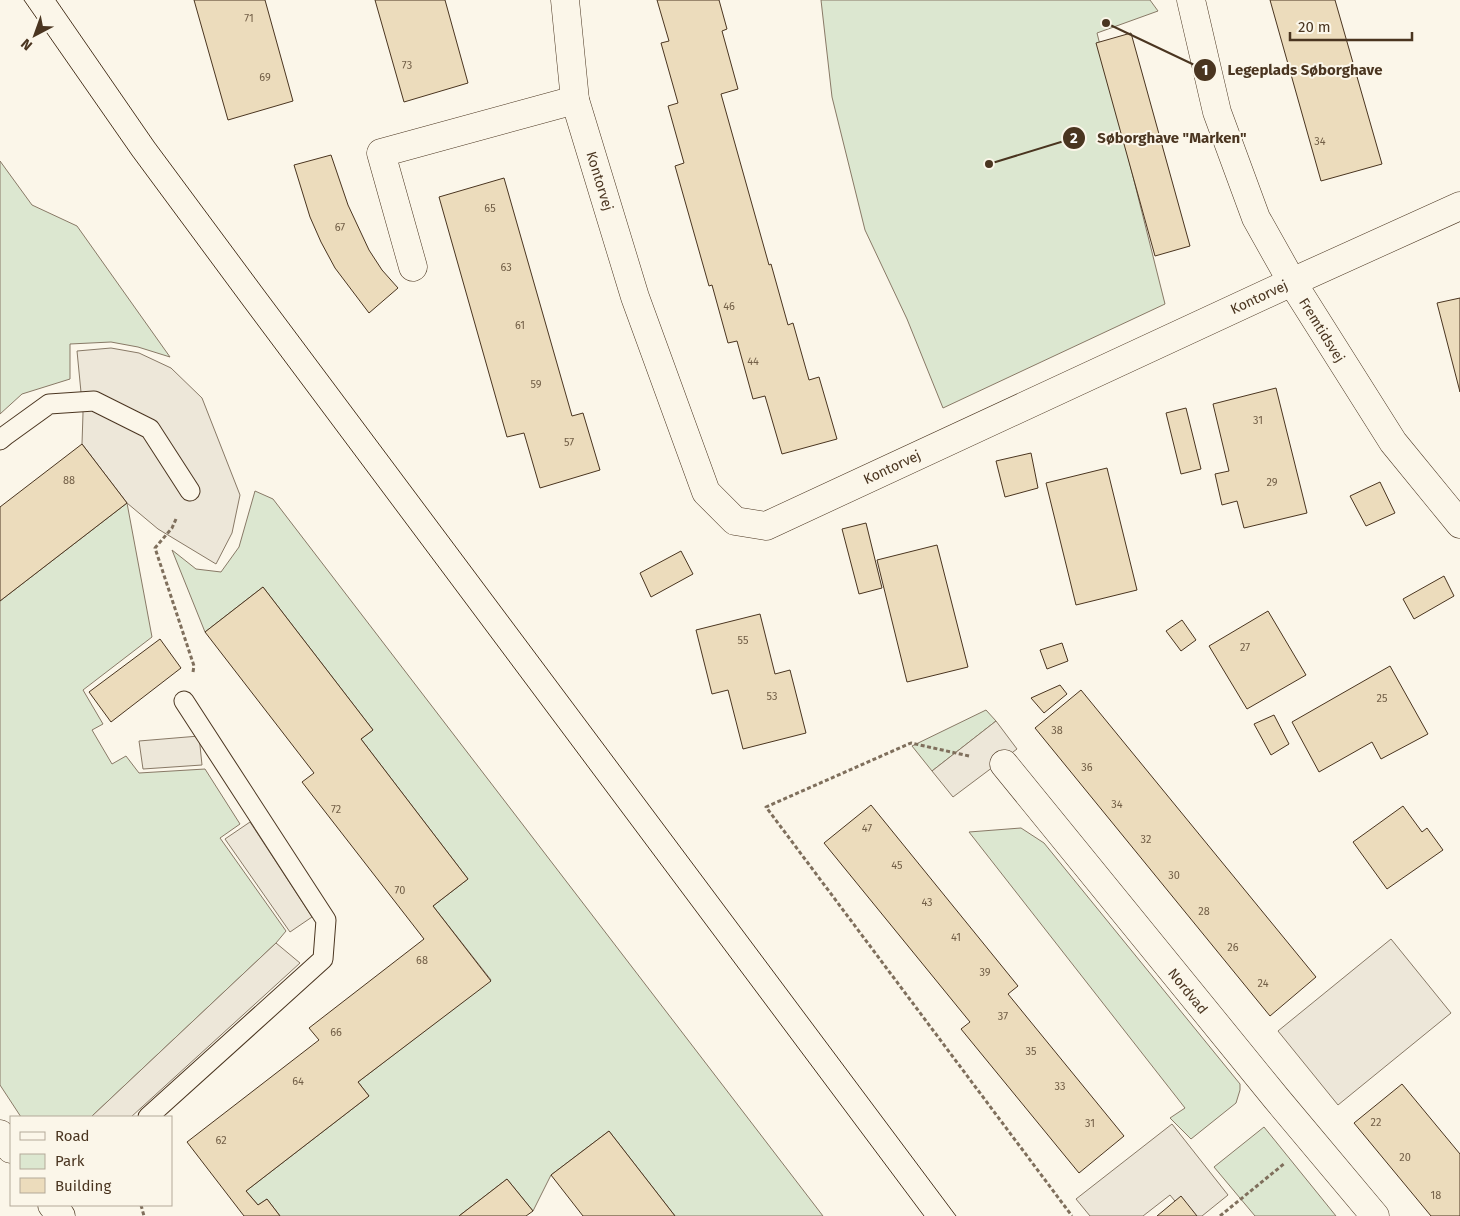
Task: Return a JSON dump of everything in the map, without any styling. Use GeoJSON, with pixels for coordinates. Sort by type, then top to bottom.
{"type":"FeatureCollection","features":[{"type":"Feature","properties":{"kind":"street","name":"Kontorvej"},"geometry":{"type":"LineString","coordinates":[[565,0],[576,100],[636,297],[706,492],[735,521],[766,526],[1460,206]]}},
{"type":"Feature","properties":{"kind":"street","name":"Fremtidsvej"},"geometry":{"type":"LineString","coordinates":[[1191,0],[1217,112],[1256,218],[1292,282],[1393,442],[1460,524]]}},
{"type":"Feature","properties":{"kind":"street"},"geometry":{"type":"LineString","coordinates":[[413,268],[381,153],[576,100]]}},
{"type":"Feature","properties":{"kind":"street","name":"Nordvad"},"geometry":{"type":"LineString","coordinates":[[1004,764],[1374,1216]]}},
{"type":"Feature","properties":{"kind":"street"},"geometry":{"type":"LineString","coordinates":[[0,1134],[10,1148]]}},
{"type":"Feature","properties":{"kind":"street"},"geometry":{"type":"LineString","coordinates":[[53,1206],[61,1216]]}},
{"type":"Feature","properties":{"kind":"lane"},"geometry":{"type":"LineString","coordinates":[[0,440],[49,404],[94,401],[150,429],[190,492]]}},
{"type":"Feature","properties":{"kind":"lane"},"geometry":{"type":"LineString","coordinates":[[149,1116],[323,959],[326,920],[184,701]]}},
{"type":"Feature","properties":{"kind":"path"},"geometry":{"type":"LineString","coordinates":[[184,701],[194,666],[156,548],[172,528],[190,492]]}},
{"type":"Feature","properties":{"kind":"path"},"geometry":{"type":"LineString","coordinates":[[1004,764],[911,743],[766,807],[1072,1216]]}},
{"type":"Feature","properties":{"kind":"path"},"geometry":{"type":"LineString","coordinates":[[1220,1216],[1312,1140]]}},
{"type":"Feature","properties":{"kind":"green space"},"geometry":{"type":"Polygon","coordinates":[[[821,0],[1150,0],[1158,11],[1097,33],[1165,304],[943,408],[907,319],[865,230],[832,97],[821,0]]]}},
{"type":"Feature","properties":{"kind":"green space"},"geometry":{"type":"Polygon","coordinates":[[[0,161],[32,205],[77,226],[170,357],[138,347],[111,342],[70,344],[70,379],[22,394],[0,414],[0,161]]]}},
{"type":"Feature","properties":{"kind":"green space"},"geometry":{"type":"Polygon","coordinates":[[[255,491],[273,499],[823,1216],[675,1216],[609,1131],[551,1175],[533,1211],[507,1179],[459,1216],[280,1216],[267,1199],[258,1205],[246,1191],[369,1096],[358,1082],[491,980],[433,906],[468,879],[361,739],[373,730],[263,587],[205,632],[172,550],[196,569],[221,572],[239,547],[255,491]]]}},
{"type":"Feature","properties":{"kind":"green space"},"geometry":{"type":"Polygon","coordinates":[[[127,503],[152,637],[83,690],[103,724],[92,730],[112,764],[126,756],[139,773],[205,769],[240,824],[220,838],[286,931],[276,943],[92,1116],[20,1116],[0,1085],[0,601],[127,503]]]}},
{"type":"Feature","properties":{"kind":"green space"},"geometry":{"type":"Polygon","coordinates":[[[986,710],[996,721],[932,771],[912,746],[986,710]]]}},
{"type":"Feature","properties":{"kind":"green space"},"geometry":{"type":"Polygon","coordinates":[[[1021,828],[1044,843],[1240,1084],[1236,1103],[1191,1139],[1170,1118],[1185,1108],[969,832],[1021,828]]]}},
{"type":"Feature","properties":{"kind":"green space"},"geometry":{"type":"Polygon","coordinates":[[[1264,1127],[1336,1216],[1255,1216],[1214,1167],[1264,1127]]]}},
{"type":"Feature","properties":{"kind":"shaded area"},"geometry":{"type":"Polygon","coordinates":[[[111,348],[139,353],[171,368],[202,398],[240,495],[232,533],[216,564],[158,529],[127,503],[82,444],[83,413],[77,351],[111,348]]]}},
{"type":"Feature","properties":{"kind":"shaded area"},"geometry":{"type":"Polygon","coordinates":[[[996,721],[1017,749],[953,797],[932,771],[996,721]]]}},
{"type":"Feature","properties":{"kind":"shaded area"},"geometry":{"type":"Polygon","coordinates":[[[199,736],[202,765],[143,769],[139,741],[199,736]]]}},
{"type":"Feature","properties":{"kind":"shaded area"},"geometry":{"type":"Polygon","coordinates":[[[250,822],[312,917],[290,932],[225,839],[250,822]]]}},
{"type":"Feature","properties":{"kind":"shaded area"},"geometry":{"type":"Polygon","coordinates":[[[1391,939],[1451,1013],[1338,1105],[1278,1031],[1391,939]]]}},
{"type":"Feature","properties":{"kind":"shaded area"},"geometry":{"type":"Polygon","coordinates":[[[276,943],[300,963],[132,1116],[92,1116],[276,943]]]}},
{"type":"Feature","properties":{"kind":"shaded area"},"geometry":{"type":"Polygon","coordinates":[[[1172,1124],[1228,1195],[1202,1216],[1187,1216],[1170,1195],[1143,1216],[1090,1216],[1076,1199],[1172,1124]]]}},
{"type":"Feature","properties":{"kind":"building"},"geometry":{"type":"Polygon","coordinates":[[[194,0],[265,0],[293,101],[228,120],[194,0]]]}},
{"type":"Feature","properties":{"kind":"building"},"geometry":{"type":"Polygon","coordinates":[[[375,0],[445,0],[468,83],[404,102],[375,0]]]}},
{"type":"Feature","properties":{"kind":"building"},"geometry":{"type":"Polygon","coordinates":[[[657,0],[719,0],[727,29],[722,31],[738,89],[721,94],[769,265],[771,264],[788,325],[793,323],[809,380],[819,377],[837,439],[782,454],[765,396],[753,399],[737,341],[728,343],[712,285],[709,286],[675,166],[684,163],[668,106],[678,103],[661,43],[669,41],[657,0]]]}},
{"type":"Feature","properties":{"kind":"building"},"geometry":{"type":"Polygon","coordinates":[[[1270,0],[1335,0],[1382,164],[1321,181],[1270,0]]]}},
{"type":"Feature","properties":{"kind":"building"},"geometry":{"type":"Polygon","coordinates":[[[1131,33],[1190,246],[1155,256],[1096,43],[1131,33]]]}},
{"type":"Feature","properties":{"kind":"building"},"geometry":{"type":"Polygon","coordinates":[[[331,155],[348,205],[369,250],[382,270],[398,288],[369,313],[335,268],[321,242],[310,217],[294,165],[331,155]]]}},
{"type":"Feature","properties":{"kind":"building"},"geometry":{"type":"Polygon","coordinates":[[[504,178],[572,416],[583,413],[600,470],[540,488],[524,433],[507,437],[439,197],[504,178]]]}},
{"type":"Feature","properties":{"kind":"building"},"geometry":{"type":"Polygon","coordinates":[[[1460,298],[1460,392],[1437,303],[1460,298]]]}},
{"type":"Feature","properties":{"kind":"building"},"geometry":{"type":"Polygon","coordinates":[[[1276,388],[1307,513],[1244,528],[1237,501],[1222,505],[1215,474],[1229,471],[1213,404],[1276,388]]]}},
{"type":"Feature","properties":{"kind":"building"},"geometry":{"type":"Polygon","coordinates":[[[1186,408],[1201,469],[1181,474],[1166,413],[1186,408]]]}},
{"type":"Feature","properties":{"kind":"building"},"geometry":{"type":"Polygon","coordinates":[[[82,444],[127,503],[0,601],[0,507],[82,444]]]}},
{"type":"Feature","properties":{"kind":"building"},"geometry":{"type":"Polygon","coordinates":[[[1031,453],[1038,488],[1005,497],[996,461],[1031,453]]]}},
{"type":"Feature","properties":{"kind":"building"},"geometry":{"type":"Polygon","coordinates":[[[1107,468],[1137,590],[1076,605],[1046,483],[1107,468]]]}},
{"type":"Feature","properties":{"kind":"building"},"geometry":{"type":"Polygon","coordinates":[[[1380,482],[1395,513],[1366,526],[1350,496],[1380,482]]]}},
{"type":"Feature","properties":{"kind":"building"},"geometry":{"type":"Polygon","coordinates":[[[866,523],[882,588],[859,594],[842,529],[866,523]]]}},
{"type":"Feature","properties":{"kind":"building"},"geometry":{"type":"Polygon","coordinates":[[[937,545],[968,667],[907,682],[877,560],[937,545]]]}},
{"type":"Feature","properties":{"kind":"building"},"geometry":{"type":"Polygon","coordinates":[[[681,551],[693,574],[651,597],[640,573],[681,551]]]}},
{"type":"Feature","properties":{"kind":"building"},"geometry":{"type":"Polygon","coordinates":[[[1444,576],[1454,596],[1414,619],[1403,599],[1444,576]]]}},
{"type":"Feature","properties":{"kind":"building"},"geometry":{"type":"Polygon","coordinates":[[[263,587],[373,730],[361,739],[468,879],[433,906],[491,981],[358,1082],[369,1096],[246,1191],[258,1205],[267,1199],[280,1216],[244,1216],[187,1142],[319,1040],[309,1028],[424,939],[302,782],[314,773],[205,632],[263,587]]]}},
{"type":"Feature","properties":{"kind":"building"},"geometry":{"type":"Polygon","coordinates":[[[1268,611],[1306,675],[1247,709],[1209,646],[1268,611]]]}},
{"type":"Feature","properties":{"kind":"building"},"geometry":{"type":"Polygon","coordinates":[[[760,614],[775,674],[790,670],[806,733],[743,749],[728,690],[712,694],[696,630],[760,614]]]}},
{"type":"Feature","properties":{"kind":"building"},"geometry":{"type":"Polygon","coordinates":[[[1182,620],[1196,640],[1181,651],[1166,631],[1182,620]]]}},
{"type":"Feature","properties":{"kind":"building"},"geometry":{"type":"Polygon","coordinates":[[[160,639],[181,668],[111,722],[89,692],[160,639]]]}},
{"type":"Feature","properties":{"kind":"building"},"geometry":{"type":"Polygon","coordinates":[[[1062,643],[1068,661],[1047,669],[1040,650],[1062,643]]]}},
{"type":"Feature","properties":{"kind":"building"},"geometry":{"type":"Polygon","coordinates":[[[1390,666],[1428,734],[1381,759],[1372,742],[1319,772],[1292,722],[1390,666]]]}},
{"type":"Feature","properties":{"kind":"building"},"geometry":{"type":"Polygon","coordinates":[[[1060,685],[1067,694],[1044,713],[1031,698],[1060,685]]]}},
{"type":"Feature","properties":{"kind":"building"},"geometry":{"type":"Polygon","coordinates":[[[1081,690],[1316,977],[1270,1016],[1035,728],[1081,690]]]}},
{"type":"Feature","properties":{"kind":"building"},"geometry":{"type":"Polygon","coordinates":[[[1274,715],[1289,744],[1271,755],[1254,724],[1274,715]]]}},
{"type":"Feature","properties":{"kind":"building"},"geometry":{"type":"Polygon","coordinates":[[[871,805],[1018,986],[1008,994],[1124,1136],[1079,1173],[961,1029],[970,1022],[824,843],[871,805]]]}},
{"type":"Feature","properties":{"kind":"building"},"geometry":{"type":"Polygon","coordinates":[[[1403,806],[1422,832],[1427,828],[1443,850],[1387,889],[1353,842],[1403,806]]]}},
{"type":"Feature","properties":{"kind":"building"},"geometry":{"type":"Polygon","coordinates":[[[1402,1084],[1460,1154],[1460,1216],[1431,1216],[1354,1123],[1402,1084]]]}},
{"type":"Feature","properties":{"kind":"building"},"geometry":{"type":"Polygon","coordinates":[[[609,1131],[675,1216],[583,1216],[551,1175],[609,1131]]]}},
{"type":"Feature","properties":{"kind":"building"},"geometry":{"type":"Polygon","coordinates":[[[507,1179],[533,1211],[526,1216],[459,1216],[507,1179]]]}},
{"type":"Feature","properties":{"kind":"building"},"geometry":{"type":"Polygon","coordinates":[[[1181,1196],[1197,1216],[1157,1216],[1181,1196]]]}},
{"type":"Feature","properties":{"kind":"tram line"},"geometry":{"type":"LineString","coordinates":[[24,0],[132,155],[243,305],[924,1216]]}},
{"type":"Feature","properties":{"kind":"tram line"},"geometry":{"type":"LineString","coordinates":[[56,0],[154,142],[956,1216]]}},
{"type":"Feature","properties":{"kind":"place","name":"Legeplads Søborghave"},"geometry":{"type":"Point","coordinates":[1106,23]}},
{"type":"Feature","properties":{"kind":"place","name":"Søborghave \"Marken\""},"geometry":{"type":"Point","coordinates":[989,164]}}]}
